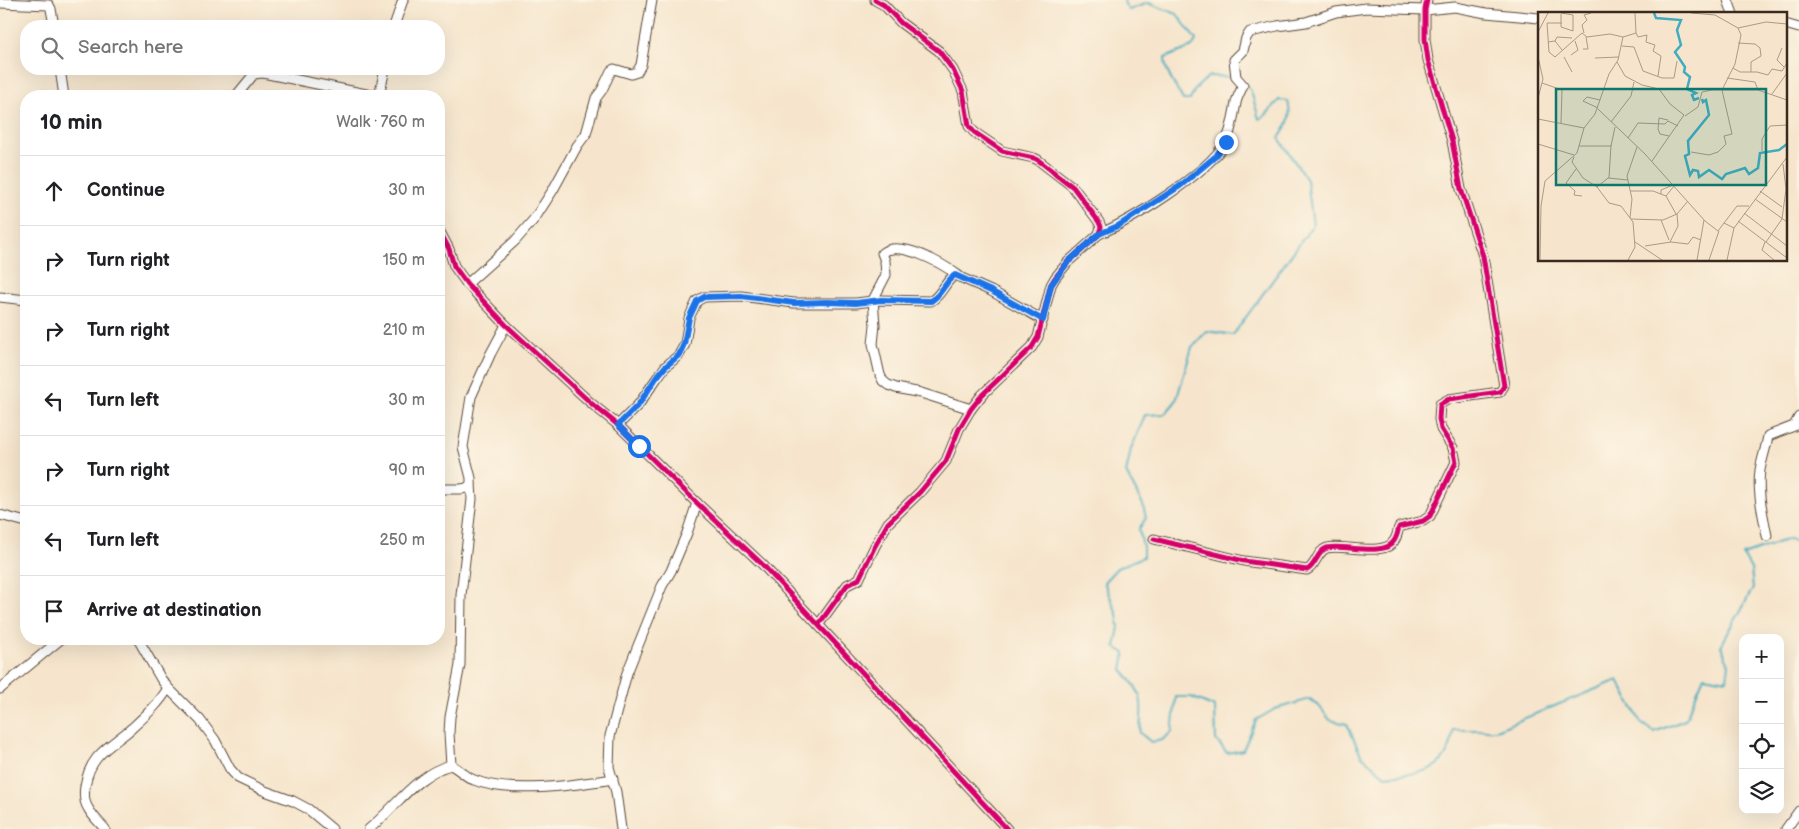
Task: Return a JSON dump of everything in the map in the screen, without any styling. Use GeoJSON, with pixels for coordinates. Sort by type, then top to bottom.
{"type":"FeatureCollection","features":[{"type":"Feature","properties":{"kind":"street"},"geometry":{"type":"LineString","coordinates":[[396,20],[403,0]]}},
{"type":"Feature","properties":{"kind":"street"},"geometry":{"type":"LineString","coordinates":[[467,284],[515,241],[535,218],[586,134],[596,98],[611,71],[614,69],[631,74],[637,72],[641,65],[652,0]]}},
{"type":"Feature","properties":{"kind":"street"},"geometry":{"type":"LineString","coordinates":[[876,0],[884,5],[901,23],[939,51],[953,70],[963,91],[969,126],[974,132],[1002,151],[1038,160],[1073,187],[1099,222],[1101,227],[1099,234]]}},
{"type":"Feature","properties":{"kind":"street"},"geometry":{"type":"LineString","coordinates":[[1154,539],[1244,561],[1306,570],[1310,568],[1325,549],[1336,547],[1365,550],[1390,546],[1394,542],[1400,527],[1423,521],[1430,516],[1456,462],[1455,454],[1441,429],[1440,404],[1449,399],[1500,392],[1504,386],[1483,256],[1460,189],[1452,141],[1428,60],[1424,10],[1427,0]]}},
{"type":"Feature","properties":{"kind":"street"},"geometry":{"type":"LineString","coordinates":[[1728,0],[1732,12]]}},
{"type":"Feature","properties":{"kind":"street"},"geometry":{"type":"LineString","coordinates":[[0,3],[49,4],[52,9],[53,20]]}},
{"type":"Feature","properties":{"kind":"street"},"geometry":{"type":"LineString","coordinates":[[819,624],[846,586],[859,579],[888,523],[920,492],[946,461],[959,428],[971,409],[982,395],[1032,347],[1038,337],[1051,285],[1068,262],[1099,234],[1118,226],[1180,186],[1216,156],[1226,142],[1233,123],[1236,101],[1243,85],[1236,77],[1234,60],[1243,51],[1246,38],[1250,32],[1306,22],[1336,12],[1366,8],[1424,10],[1455,7],[1486,13],[1538,18]]}},
{"type":"Feature","properties":{"kind":"street"},"geometry":{"type":"LineString","coordinates":[[1786,24],[1799,28]]}},
{"type":"Feature","properties":{"kind":"street"},"geometry":{"type":"LineString","coordinates":[[61,75],[63,90]]}},
{"type":"Feature","properties":{"kind":"street"},"geometry":{"type":"LineString","coordinates":[[241,90],[253,75]]}},
{"type":"Feature","properties":{"kind":"street"},"geometry":{"type":"LineString","coordinates":[[273,75],[348,90]]}},
{"type":"Feature","properties":{"kind":"street"},"geometry":{"type":"LineString","coordinates":[[380,90],[383,75]]}},
{"type":"Feature","properties":{"kind":"street"},"geometry":{"type":"LineString","coordinates":[[445,241],[454,266],[467,284],[506,325],[592,404],[618,425],[762,564],[819,624],[1003,828]]}},
{"type":"Feature","properties":{"kind":"street"},"geometry":{"type":"LineString","coordinates":[[971,409],[921,393],[896,388],[883,381],[873,344],[875,325],[873,300],[886,275],[885,261],[882,253],[893,249],[914,252],[944,265],[959,276],[1043,320]]}},
{"type":"Feature","properties":{"kind":"street"},"geometry":{"type":"LineString","coordinates":[[618,425],[639,404],[665,367],[679,355],[684,344],[689,318],[697,301],[704,297],[741,296],[794,303],[856,303],[873,300],[931,301],[942,292],[952,276],[959,276]]}},
{"type":"Feature","properties":{"kind":"street"},"geometry":{"type":"LineString","coordinates":[[0,297],[20,299]]}},
{"type":"Feature","properties":{"kind":"street"},"geometry":{"type":"LineString","coordinates":[[451,765],[450,717],[460,665],[461,595],[472,499],[472,478],[463,447],[471,397],[506,325]]}},
{"type":"Feature","properties":{"kind":"street"},"geometry":{"type":"LineString","coordinates":[[1767,536],[1759,496],[1760,469],[1766,451],[1768,436],[1794,426],[1799,417]]}},
{"type":"Feature","properties":{"kind":"street"},"geometry":{"type":"LineString","coordinates":[[445,489],[467,488],[471,484]]}},
{"type":"Feature","properties":{"kind":"street"},"geometry":{"type":"LineString","coordinates":[[621,829],[616,792],[608,757],[610,736],[628,673],[697,503]]}},
{"type":"Feature","properties":{"kind":"street"},"geometry":{"type":"LineString","coordinates":[[0,515],[20,520]]}},
{"type":"Feature","properties":{"kind":"street"},"geometry":{"type":"LineString","coordinates":[[0,689],[54,645]]}},
{"type":"Feature","properties":{"kind":"street"},"geometry":{"type":"LineString","coordinates":[[141,645],[168,688],[200,720],[215,740],[230,769],[238,778],[308,809],[332,829]]}},
{"type":"Feature","properties":{"kind":"street"},"geometry":{"type":"LineString","coordinates":[[105,829],[87,808],[84,794],[91,765],[104,749],[132,728],[153,708],[168,688]]}},
{"type":"Feature","properties":{"kind":"street"},"geometry":{"type":"LineString","coordinates":[[451,765],[472,780],[495,785],[525,788],[559,787],[613,779]]}},
{"type":"Feature","properties":{"kind":"street"},"geometry":{"type":"LineString","coordinates":[[369,829],[383,818],[410,789],[432,772],[451,765]]}},
{"type":"Feature","properties":{"kind":"street"},"geometry":{"type":"LineString","coordinates":[[1786,829],[1799,811]]}},
{"type":"Feature","properties":{"kind":"waterway"},"geometry":{"type":"LineString","coordinates":[[1124,0],[1129,10],[1148,3],[1177,14],[1196,40],[1192,47],[1165,58],[1169,75],[1183,100],[1190,100],[1195,89],[1209,76],[1234,77]]}},
{"type":"Feature","properties":{"kind":"waterway"},"geometry":{"type":"LineString","coordinates":[[1247,85],[1251,91],[1259,119],[1266,115],[1279,100],[1288,101],[1290,112],[1288,121],[1279,138],[1307,180],[1313,225],[1233,335],[1207,331],[1192,347],[1176,401],[1165,414],[1145,415],[1131,449],[1126,473],[1143,505],[1146,518],[1139,529],[1143,557],[1117,568],[1104,582],[1117,614],[1119,627],[1115,647],[1125,653],[1122,670],[1135,686],[1140,698],[1140,733],[1151,742],[1162,740],[1172,732],[1176,697],[1191,697],[1215,707],[1216,740],[1227,753],[1243,750],[1256,720],[1275,709],[1310,699],[1319,706],[1330,720],[1347,724],[1361,755],[1385,776],[1404,775],[1422,772],[1438,764],[1450,747],[1453,730],[1496,730],[1618,680],[1641,723],[1654,732],[1685,720],[1704,676],[1727,680],[1729,664],[1721,646],[1753,588],[1751,569],[1743,555],[1788,539],[1799,541]]}},
{"type":"Feature","properties":{"kind":"cycle path"},"geometry":{"type":"LineString","coordinates":[[819,624],[847,585],[859,579],[888,523],[920,492],[946,461],[959,429],[971,409],[982,395],[1032,347],[1038,337],[1051,285],[1055,278],[1068,262],[1099,234],[1101,227],[1073,187],[1038,160],[1002,151],[974,132],[969,126],[963,91],[953,70],[939,51],[901,23],[884,5],[875,0]]}},
{"type":"Feature","properties":{"kind":"cycle path"},"geometry":{"type":"LineString","coordinates":[[1154,539],[1244,561],[1307,570],[1313,565],[1321,552],[1327,548],[1373,549],[1389,546],[1395,539],[1399,527],[1423,521],[1430,516],[1456,462],[1453,448],[1441,429],[1439,419],[1440,404],[1449,399],[1500,392],[1504,386],[1483,256],[1461,189],[1452,141],[1428,60],[1425,39],[1427,0]]}},
{"type":"Feature","properties":{"kind":"cycle path"},"geometry":{"type":"LineString","coordinates":[[445,241],[454,266],[467,284],[506,325],[592,404],[618,425],[762,564],[1007,829]]}},
{"type":"Feature","properties":{"kind":"route"},"geometry":{"type":"LineString","coordinates":[[639,446],[618,425],[639,404],[665,367],[679,355],[684,344],[689,318],[697,301],[704,297],[741,296],[794,303],[856,303],[881,300],[923,302],[936,298],[952,276],[955,275],[991,291],[1043,320],[1048,305],[1051,285],[1068,262],[1099,234],[1118,226],[1180,186],[1216,156],[1226,142]]}}]}
